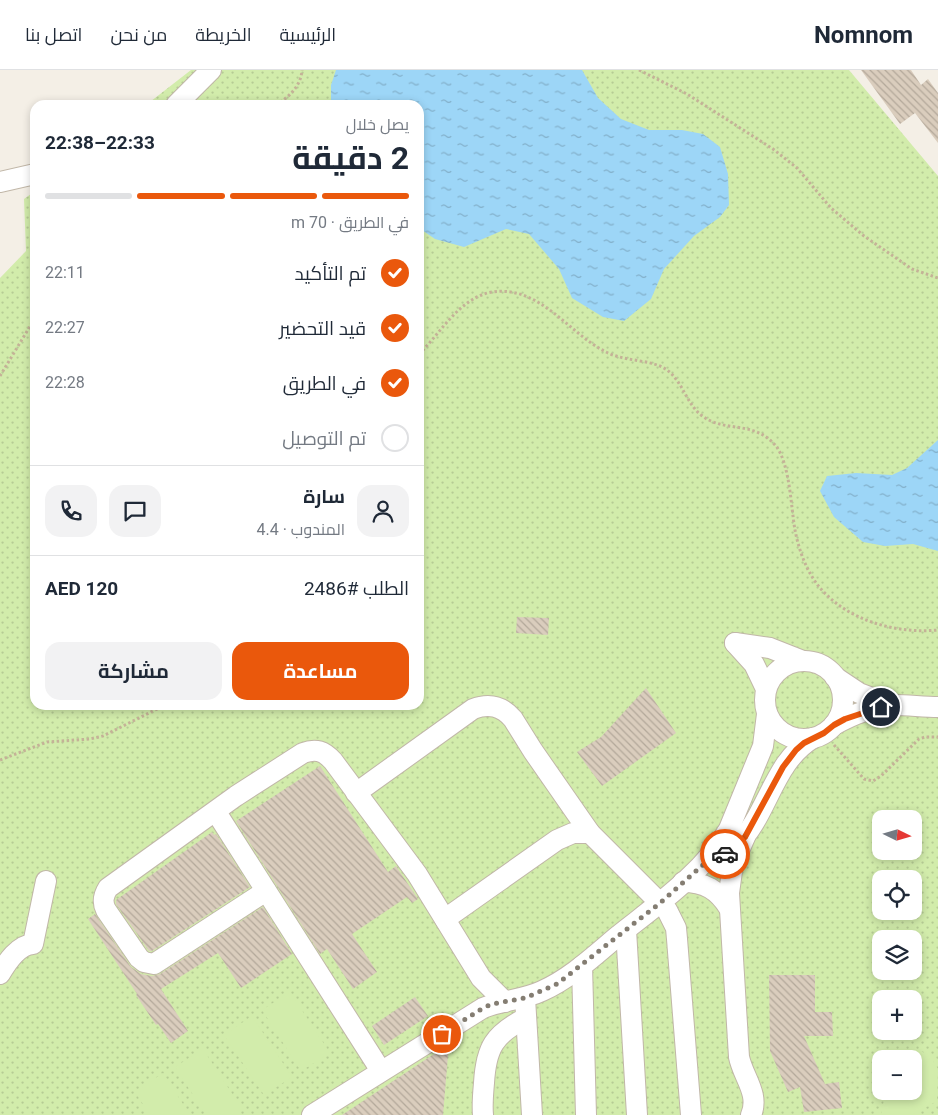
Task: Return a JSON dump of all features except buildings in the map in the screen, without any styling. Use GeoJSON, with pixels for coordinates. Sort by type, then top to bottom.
{"type":"FeatureCollection","features":[{"type":"Feature","properties":{"kind":"street"},"geometry":{"type":"LineString","coordinates":[[181,100],[211,70]]}},
{"type":"Feature","properties":{"kind":"street"},"geometry":{"type":"LineString","coordinates":[[0,182],[30,175]]}},
{"type":"Feature","properties":{"kind":"street"},"geometry":{"type":"LineString","coordinates":[[766,689],[746,652],[735,643],[770,648],[803,661]]}},
{"type":"Feature","properties":{"kind":"street"},"geometry":{"type":"LineString","coordinates":[[312,1115],[483,1008],[525,998],[557,984],[660,903],[704,864],[721,842],[731,822],[763,746],[766,735],[766,689],[771,678],[780,669],[790,663],[815,662],[827,668],[835,677],[859,693],[893,705]]}},
{"type":"Feature","properties":{"kind":"street"},"geometry":{"type":"LineString","coordinates":[[767,714],[772,724],[791,737],[802,739],[824,732],[840,714],[842,702],[841,689],[835,677]]}},
{"type":"Feature","properties":{"kind":"street"},"geometry":{"type":"LineString","coordinates":[[356,793],[473,709],[490,705],[499,707],[507,712],[590,833],[660,903],[672,918],[677,939],[691,1115]]}},
{"type":"Feature","properties":{"kind":"street"},"geometry":{"type":"LineString","coordinates":[[754,1113],[754,1097],[751,1086],[741,1067],[739,1057],[729,908],[730,879],[738,850],[789,758],[804,743],[856,714],[893,705],[938,707]]}},
{"type":"Feature","properties":{"kind":"street"},"geometry":{"type":"LineString","coordinates":[[266,891],[154,964],[144,962],[139,958],[106,910],[103,899],[108,888],[236,796],[303,753],[311,750],[319,751],[327,754],[417,874],[481,978],[505,1002]]}},
{"type":"Feature","properties":{"kind":"street"},"geometry":{"type":"LineString","coordinates":[[216,812],[381,1071]]}},
{"type":"Feature","properties":{"kind":"street"},"geometry":{"type":"LineString","coordinates":[[445,919],[557,840],[573,833],[590,833]]}},
{"type":"Feature","properties":{"kind":"street"},"geometry":{"type":"LineString","coordinates":[[704,864],[719,858],[733,849],[745,837]]}},
{"type":"Feature","properties":{"kind":"street"},"geometry":{"type":"LineString","coordinates":[[0,974],[13,956],[27,945],[33,944],[46,881]]}},
{"type":"Feature","properties":{"kind":"street"},"geometry":{"type":"LineString","coordinates":[[683,882],[695,882],[716,890],[724,898],[729,908]]}},
{"type":"Feature","properties":{"kind":"street"},"geometry":{"type":"LineString","coordinates":[[626,930],[637,1115]]}},
{"type":"Feature","properties":{"kind":"street"},"geometry":{"type":"LineString","coordinates":[[582,966],[586,1115]]}},
{"type":"Feature","properties":{"kind":"street"},"geometry":{"type":"LineString","coordinates":[[525,998],[532,1115]]}},
{"type":"Feature","properties":{"kind":"street"},"geometry":{"type":"LineString","coordinates":[[483,1115],[487,1055],[500,1034],[510,1026],[526,1018]]}},
{"type":"Feature","properties":{"kind":"path"},"geometry":{"type":"LineString","coordinates":[[283,100],[292,93],[298,84],[302,70]]}},
{"type":"Feature","properties":{"kind":"path"},"geometry":{"type":"LineString","coordinates":[[639,70],[686,94],[773,149],[797,168],[831,208],[864,236],[912,269],[938,278]]}},
{"type":"Feature","properties":{"kind":"path"},"geometry":{"type":"LineString","coordinates":[[424,349],[461,308],[475,298],[492,292],[509,291],[526,295],[606,352],[620,358],[650,363],[666,369],[678,380],[692,406],[701,416],[718,424],[748,428],[759,432],[777,448],[785,469],[801,552],[809,572],[821,589],[836,602],[871,622],[910,631],[938,630]]}},
{"type":"Feature","properties":{"kind":"path"},"geometry":{"type":"LineString","coordinates":[[0,376],[30,326]]}},
{"type":"Feature","properties":{"kind":"path"},"geometry":{"type":"LineString","coordinates":[[0,760],[48,742],[90,740],[103,736],[155,710]]}},
{"type":"Feature","properties":{"kind":"path"},"geometry":{"type":"LineString","coordinates":[[824,732],[860,775],[868,780],[877,779],[919,739],[925,737],[938,738]]}},
{"type":"Feature","properties":{"kind":"green space"},"geometry":{"type":"Polygon","coordinates":[[[191,70],[849,70],[938,176],[938,1115],[0,1115],[0,278],[26,251],[24,199],[30,195],[30,710],[424,710],[424,100],[152,100],[191,70]]]}},
{"type":"Feature","properties":{"kind":"green space"},"geometry":{"type":"Polygon","coordinates":[[[290,992],[330,1053],[301,1071],[262,1010],[290,992]]]}},
{"type":"Feature","properties":{"kind":"green space"},"geometry":{"type":"Polygon","coordinates":[[[252,1016],[292,1077],[264,1095],[224,1035],[252,1016]]]}},
{"type":"Feature","properties":{"kind":"green space"},"geometry":{"type":"Polygon","coordinates":[[[203,1049],[242,1109],[233,1115],[206,1115],[175,1067],[203,1049]]]}},
{"type":"Feature","properties":{"kind":"green space"},"geometry":{"type":"Polygon","coordinates":[[[922,1052],[930,1056],[938,1069],[937,1101],[912,1115],[881,1115],[884,1100],[922,1100],[922,1052]]]}},
{"type":"Feature","properties":{"kind":"green space"},"geometry":{"type":"Polygon","coordinates":[[[163,1073],[190,1115],[150,1115],[135,1092],[163,1073]]]}},
{"type":"Feature","properties":{"kind":"water"},"geometry":{"type":"Polygon","coordinates":[[[336,70],[582,70],[598,98],[621,119],[649,130],[682,130],[703,134],[720,147],[728,174],[729,205],[720,217],[694,236],[664,269],[651,299],[624,321],[603,317],[572,298],[559,269],[529,234],[506,229],[464,247],[435,239],[424,231],[424,100],[331,100],[331,85],[336,70]]]}},
{"type":"Feature","properties":{"kind":"water"},"geometry":{"type":"Polygon","coordinates":[[[938,440],[938,551],[913,544],[885,546],[863,542],[834,517],[820,491],[827,476],[856,473],[892,475],[907,468],[938,440]]]}},
{"type":"Feature","properties":{"kind":"way so far"},"geometry":{"type":"LineString","coordinates":[[442,1034],[492,1004],[525,998],[557,984],[660,903],[704,864],[725,854]]}},
{"type":"Feature","properties":{"kind":"route"},"geometry":{"type":"LineString","coordinates":[[725,854],[745,837],[783,767],[796,750],[804,743],[845,719],[881,707]]}}]}
